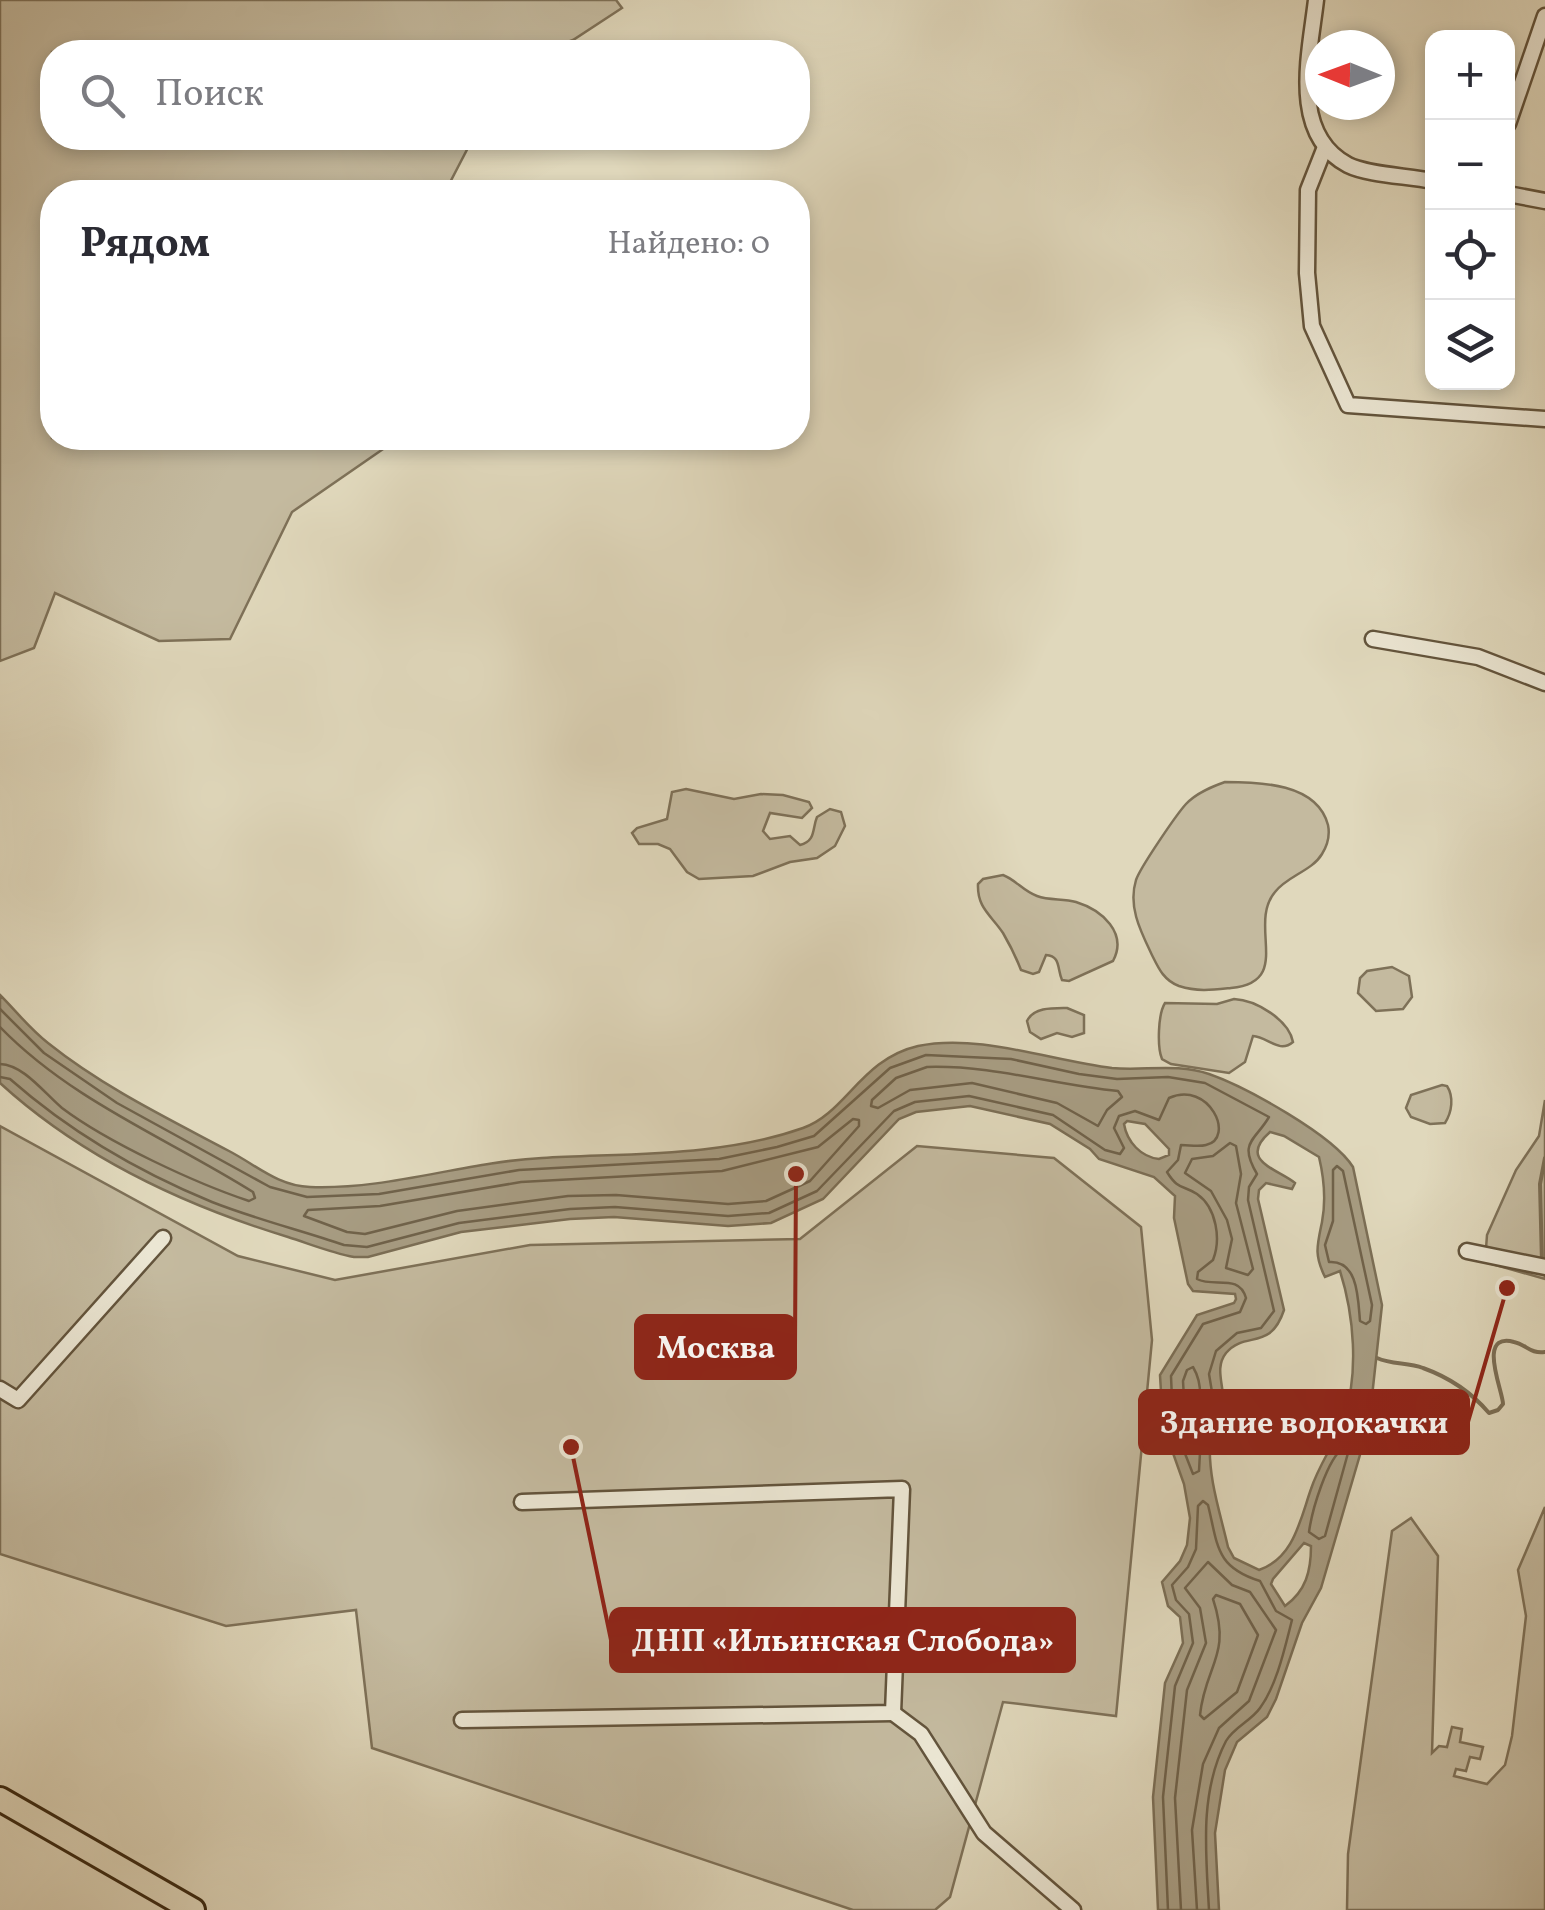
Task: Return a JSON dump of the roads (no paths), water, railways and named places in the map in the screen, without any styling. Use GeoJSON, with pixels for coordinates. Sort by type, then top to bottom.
{"type":"FeatureCollection","features":[{"type":"Feature","properties":{"kind":"main road"},"geometry":{"type":"LineString","coordinates":[[0,1798],[193,1910]]}},
{"type":"Feature","properties":{"kind":"street"},"geometry":{"type":"LineString","coordinates":[[1316,0],[1308,75],[1309,114],[1325,147],[1350,166],[1425,179]]}},
{"type":"Feature","properties":{"kind":"street"},"geometry":{"type":"LineString","coordinates":[[1509,120],[1545,16]]}},
{"type":"Feature","properties":{"kind":"street"},"geometry":{"type":"LineString","coordinates":[[1325,147],[1308,190],[1306,273],[1312,326],[1348,404],[1545,418]]}},
{"type":"Feature","properties":{"kind":"street"},"geometry":{"type":"LineString","coordinates":[[1515,195],[1545,201]]}},
{"type":"Feature","properties":{"kind":"street"},"geometry":{"type":"LineString","coordinates":[[1373,639],[1478,657],[1545,682]]}},
{"type":"Feature","properties":{"kind":"street"},"geometry":{"type":"LineString","coordinates":[[0,1389],[18,1400],[163,1238]]}},
{"type":"Feature","properties":{"kind":"street"},"geometry":{"type":"LineString","coordinates":[[1468,1251],[1545,1268]]}},
{"type":"Feature","properties":{"kind":"street"},"geometry":{"type":"LineString","coordinates":[[522,1502],[902,1489],[893,1713]]}},
{"type":"Feature","properties":{"kind":"street"},"geometry":{"type":"LineString","coordinates":[[462,1720],[893,1713],[921,1734],[984,1833],[1073,1910]]}},
{"type":"Feature","properties":{"kind":"water"},"geometry":{"type":"Polygon","coordinates":[[[0,995],[48,1043],[113,1088],[277,1179],[310,1187],[369,1184],[542,1158],[707,1149],[772,1137],[818,1121],[882,1062],[898,1053],[941,1043],[990,1045],[1112,1068],[1197,1071],[1244,1090],[1308,1127],[1343,1154],[1353,1167],[1382,1305],[1369,1424],[1321,1588],[1302,1623],[1276,1699],[1267,1717],[1237,1742],[1225,1770],[1215,1833],[1219,1910],[1158,1910],[1153,1797],[1165,1683],[1183,1643],[1180,1617],[1168,1606],[1162,1582],[1180,1561],[1187,1545],[1190,1518],[1184,1484],[1163,1425],[1160,1375],[1197,1315],[1236,1299],[1235,1294],[1193,1291],[1188,1284],[1174,1218],[1175,1196],[1154,1177],[1099,1159],[1050,1124],[970,1106],[916,1112],[899,1119],[823,1199],[771,1223],[728,1226],[614,1217],[570,1219],[461,1232],[368,1257],[354,1257],[210,1210],[135,1176],[65,1134],[0,1083],[0,995]],[[1124,1124],[1128,1137],[1136,1148],[1152,1158],[1169,1155],[1169,1149],[1145,1124],[1124,1124]],[[1270,1132],[1261,1142],[1259,1157],[1295,1183],[1292,1189],[1266,1183],[1259,1190],[1258,1199],[1284,1310],[1272,1331],[1234,1346],[1223,1358],[1222,1404],[1211,1436],[1210,1455],[1228,1547],[1234,1558],[1259,1570],[1280,1557],[1294,1537],[1314,1480],[1344,1418],[1353,1363],[1349,1306],[1340,1271],[1325,1277],[1318,1256],[1324,1198],[1319,1157],[1270,1132]],[[1304,1543],[1271,1584],[1285,1606],[1306,1580],[1311,1546],[1304,1543]]]}},
{"type":"Feature","properties":{"kind":"waterway"},"geometry":{"type":"LineString","coordinates":[[1542,1263],[1540,1184],[1545,1158]]}},
{"type":"Feature","properties":{"kind":"waterway"},"geometry":{"type":"LineString","coordinates":[[1377,1358],[1417,1366],[1441,1376],[1467,1392],[1489,1413],[1503,1404],[1494,1364],[1496,1346],[1503,1341],[1514,1342],[1545,1352]]}},
{"type":"Feature","properties":{"kind":"place","name":"Москва"},"geometry":{"type":"Point","coordinates":[796,1174]}},
{"type":"Feature","properties":{"kind":"place","name":"Здание водокачки"},"geometry":{"type":"Point","coordinates":[1507,1288]}},
{"type":"Feature","properties":{"kind":"place","name":"ДНП «Ильинская Слобода»"},"geometry":{"type":"Point","coordinates":[571,1447]}}]}
